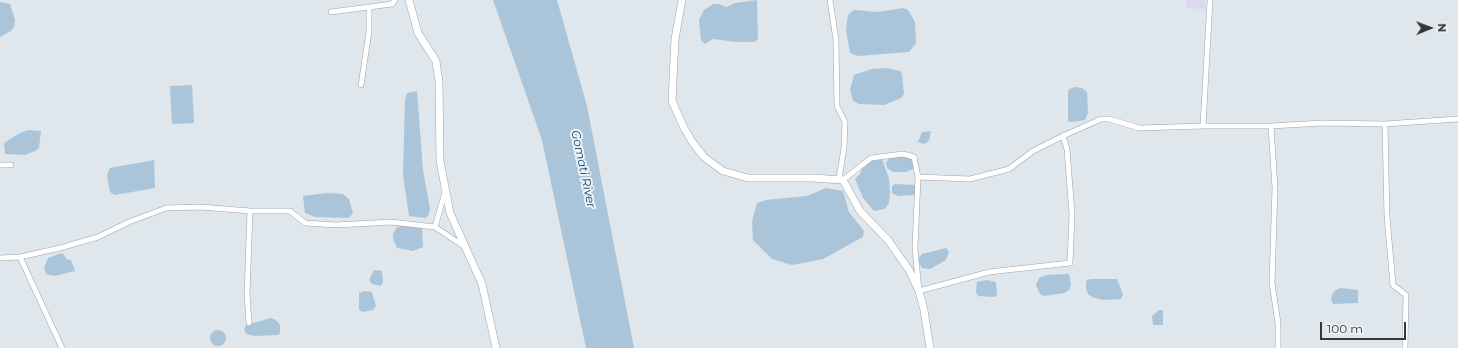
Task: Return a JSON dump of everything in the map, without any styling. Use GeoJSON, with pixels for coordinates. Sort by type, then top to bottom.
{"type":"FeatureCollection","features":[{"type":"Feature","properties":{"kind":"main road"},"geometry":{"type":"LineString","coordinates":[[409,0],[418,33],[436,60],[439,82],[440,161],[450,213],[482,284],[496,348]]}},
{"type":"Feature","properties":{"kind":"main road"},"geometry":{"type":"LineString","coordinates":[[682,0],[675,39],[672,101],[684,128],[704,157],[723,171],[748,178],[841,180],[860,211],[888,240],[909,270],[924,310],[930,348]]}},
{"type":"Feature","properties":{"kind":"street"},"geometry":{"type":"LineString","coordinates":[[331,12],[392,4],[395,0]]}},
{"type":"Feature","properties":{"kind":"street"},"geometry":{"type":"LineString","coordinates":[[830,0],[836,40],[837,106],[845,122],[841,180]]}},
{"type":"Feature","properties":{"kind":"street"},"geometry":{"type":"LineString","coordinates":[[1203,126],[1210,0]]}},
{"type":"Feature","properties":{"kind":"street"},"geometry":{"type":"LineString","coordinates":[[361,85],[369,32],[370,7]]}},
{"type":"Feature","properties":{"kind":"street"},"geometry":{"type":"LineString","coordinates":[[918,177],[970,179],[1009,170],[1033,151],[1101,119],[1110,119],[1139,128],[1271,126],[1322,123],[1385,124],[1458,119]]}},
{"type":"Feature","properties":{"kind":"street"},"geometry":{"type":"LineString","coordinates":[[1385,124],[1386,217],[1392,285],[1406,294],[1405,348]]}},
{"type":"Feature","properties":{"kind":"street"},"geometry":{"type":"LineString","coordinates":[[1271,126],[1275,188],[1272,282],[1278,322],[1278,348]]}},
{"type":"Feature","properties":{"kind":"street"},"geometry":{"type":"LineString","coordinates":[[841,180],[871,158],[903,154],[914,157],[918,177],[915,248],[918,291],[989,272],[1070,263],[1072,223],[1067,149],[1063,136]]}},
{"type":"Feature","properties":{"kind":"street"},"geometry":{"type":"LineString","coordinates":[[0,165],[11,164]]}},
{"type":"Feature","properties":{"kind":"street"},"geometry":{"type":"LineString","coordinates":[[435,227],[446,189]]}},
{"type":"Feature","properties":{"kind":"street"},"geometry":{"type":"LineString","coordinates":[[0,258],[20,257],[60,248],[98,237],[129,222],[166,208],[290,211],[305,223],[336,225],[391,222],[435,227],[466,247]]}},
{"type":"Feature","properties":{"kind":"street"},"geometry":{"type":"LineString","coordinates":[[249,323],[247,294],[250,210]]}},
{"type":"Feature","properties":{"kind":"street"},"geometry":{"type":"LineString","coordinates":[[20,257],[62,348]]}},
{"type":"Feature","properties":{"kind":"shaded area"},"geometry":{"type":"Polygon","coordinates":[[[1186,0],[1205,1],[1205,9],[1186,8],[1186,0]]]}},
{"type":"Feature","properties":{"kind":"water","name":"Gomati River"},"geometry":{"type":"Polygon","coordinates":[[[493,0],[557,0],[587,106],[634,348],[586,348],[542,140],[493,0]]]}},
{"type":"Feature","properties":{"kind":"water"},"geometry":{"type":"Polygon","coordinates":[[[757,0],[758,40],[754,42],[736,42],[713,39],[705,44],[701,40],[699,20],[704,10],[713,4],[719,4],[726,7],[735,3],[757,0]]]}},
{"type":"Feature","properties":{"kind":"water"},"geometry":{"type":"Polygon","coordinates":[[[0,2],[10,4],[15,20],[14,27],[11,31],[0,37],[0,2]]]}},
{"type":"Feature","properties":{"kind":"water"},"geometry":{"type":"Polygon","coordinates":[[[903,8],[908,10],[915,22],[916,43],[909,52],[857,56],[850,53],[846,30],[848,15],[854,10],[878,12],[903,8]]]}},
{"type":"Feature","properties":{"kind":"water"},"geometry":{"type":"Polygon","coordinates":[[[887,68],[900,71],[902,74],[904,94],[901,98],[884,105],[859,104],[853,101],[850,90],[854,75],[872,69],[887,68]]]}},
{"type":"Feature","properties":{"kind":"water"},"geometry":{"type":"Polygon","coordinates":[[[192,85],[194,123],[172,124],[170,86],[192,85]]]}},
{"type":"Feature","properties":{"kind":"water"},"geometry":{"type":"Polygon","coordinates":[[[1076,87],[1082,88],[1087,92],[1088,113],[1085,120],[1071,122],[1068,121],[1068,93],[1069,89],[1076,87]]]}},
{"type":"Feature","properties":{"kind":"water"},"geometry":{"type":"Polygon","coordinates":[[[417,91],[423,170],[430,209],[428,216],[425,218],[409,216],[403,175],[405,100],[407,93],[417,91]]]}},
{"type":"Feature","properties":{"kind":"water"},"geometry":{"type":"Polygon","coordinates":[[[28,130],[41,131],[39,148],[25,155],[5,154],[4,143],[18,134],[28,130]]]}},
{"type":"Feature","properties":{"kind":"water"},"geometry":{"type":"Polygon","coordinates":[[[931,131],[929,141],[924,144],[918,142],[922,132],[931,131]]]}},
{"type":"Feature","properties":{"kind":"water"},"geometry":{"type":"Polygon","coordinates":[[[905,156],[913,160],[913,169],[906,172],[893,172],[887,168],[886,163],[889,158],[905,156]]]}},
{"type":"Feature","properties":{"kind":"water"},"geometry":{"type":"Polygon","coordinates":[[[882,159],[889,179],[889,203],[885,209],[874,211],[863,198],[855,179],[860,174],[863,166],[871,160],[882,159]]]}},
{"type":"Feature","properties":{"kind":"water"},"geometry":{"type":"Polygon","coordinates":[[[154,160],[155,188],[115,195],[110,192],[107,175],[110,168],[154,160]]]}},
{"type":"Feature","properties":{"kind":"water"},"geometry":{"type":"Polygon","coordinates":[[[895,184],[914,185],[916,192],[914,195],[898,196],[892,193],[892,186],[895,184]]]}},
{"type":"Feature","properties":{"kind":"water"},"geometry":{"type":"Polygon","coordinates":[[[826,188],[843,191],[849,212],[864,231],[863,237],[823,259],[792,265],[772,259],[753,240],[752,221],[757,203],[766,200],[807,196],[826,188]]]}},
{"type":"Feature","properties":{"kind":"water"},"geometry":{"type":"Polygon","coordinates":[[[327,193],[343,194],[349,199],[353,213],[349,218],[315,217],[305,213],[303,196],[327,193]]]}},
{"type":"Feature","properties":{"kind":"water"},"geometry":{"type":"Polygon","coordinates":[[[397,227],[422,227],[423,247],[413,251],[397,248],[393,239],[393,234],[397,227]]]}},
{"type":"Feature","properties":{"kind":"water"},"geometry":{"type":"Polygon","coordinates":[[[946,248],[949,252],[946,260],[930,269],[922,268],[919,263],[919,258],[922,254],[946,248]]]}},
{"type":"Feature","properties":{"kind":"water"},"geometry":{"type":"Polygon","coordinates":[[[62,253],[68,260],[71,260],[75,271],[54,276],[46,274],[44,268],[48,258],[62,253]]]}},
{"type":"Feature","properties":{"kind":"water"},"geometry":{"type":"Polygon","coordinates":[[[374,270],[382,271],[383,282],[381,286],[372,284],[369,280],[374,270]]]}},
{"type":"Feature","properties":{"kind":"water"},"geometry":{"type":"Polygon","coordinates":[[[1069,274],[1071,285],[1069,290],[1064,293],[1043,296],[1040,294],[1036,285],[1039,278],[1047,275],[1069,274]]]}},
{"type":"Feature","properties":{"kind":"water"},"geometry":{"type":"Polygon","coordinates":[[[1090,279],[1117,279],[1123,295],[1121,299],[1102,300],[1092,297],[1088,294],[1086,289],[1086,281],[1090,279]]]}},
{"type":"Feature","properties":{"kind":"water"},"geometry":{"type":"Polygon","coordinates":[[[987,280],[996,282],[997,295],[994,297],[978,296],[976,292],[977,282],[987,280]]]}},
{"type":"Feature","properties":{"kind":"water"},"geometry":{"type":"Polygon","coordinates":[[[1340,288],[1358,290],[1358,303],[1333,304],[1331,298],[1334,291],[1340,288]]]}},
{"type":"Feature","properties":{"kind":"water"},"geometry":{"type":"Polygon","coordinates":[[[365,291],[372,292],[376,306],[373,310],[362,312],[359,310],[359,293],[365,291]]]}},
{"type":"Feature","properties":{"kind":"water"},"geometry":{"type":"Polygon","coordinates":[[[1159,310],[1163,310],[1163,325],[1153,325],[1152,316],[1159,310]]]}},
{"type":"Feature","properties":{"kind":"water"},"geometry":{"type":"Polygon","coordinates":[[[271,318],[276,320],[280,325],[280,333],[278,335],[255,336],[246,334],[244,329],[246,325],[271,318]]]}},
{"type":"Feature","properties":{"kind":"water"},"geometry":{"type":"Polygon","coordinates":[[[218,330],[224,332],[226,338],[224,344],[218,346],[212,344],[210,338],[212,332],[218,330]]]}}]}
